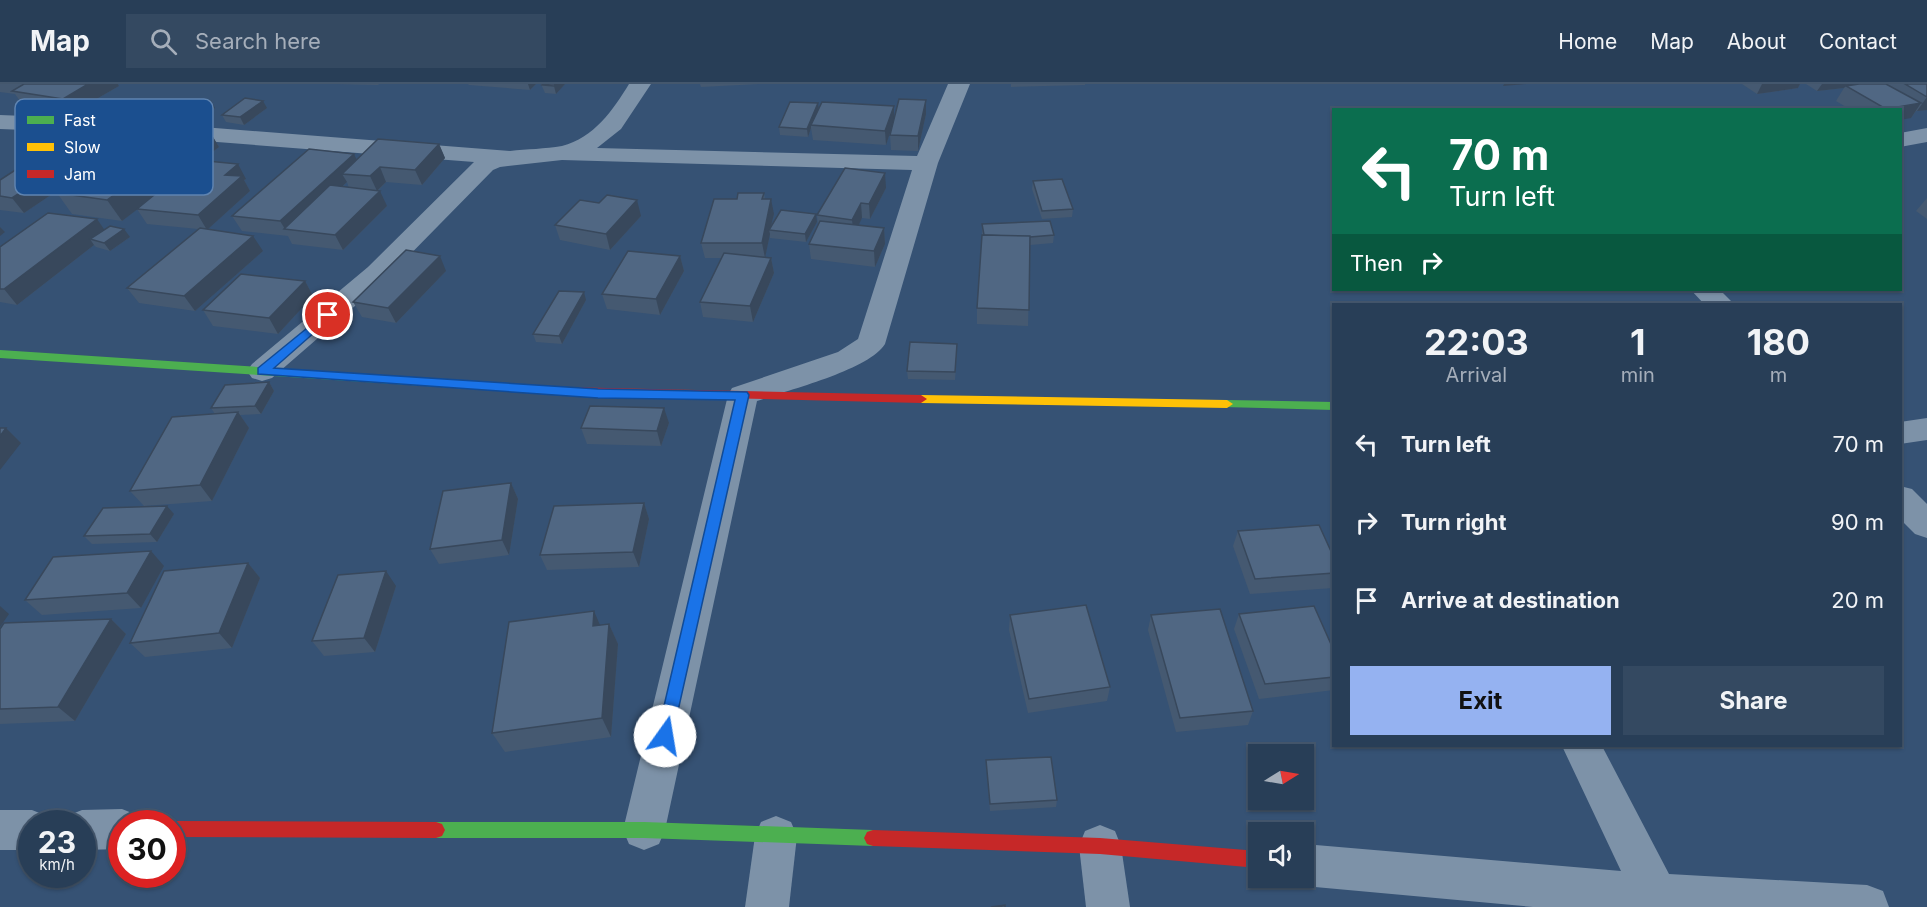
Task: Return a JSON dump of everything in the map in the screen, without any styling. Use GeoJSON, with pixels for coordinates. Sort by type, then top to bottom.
{"type":"FeatureCollection","features":[{"type":"Feature","properties":{"kind":"street"},"geometry":{"type":"LineString","coordinates":[[555,154],[596,140],[610,129],[621,116],[640,84]]}},
{"type":"Feature","properties":{"kind":"street"},"geometry":{"type":"LineString","coordinates":[[743,395],[848,359],[871,344],[926,163],[959,84]]}},
{"type":"Feature","properties":{"kind":"street"},"geometry":{"type":"LineString","coordinates":[[0,122],[15,123]]}},
{"type":"Feature","properties":{"kind":"street"},"geometry":{"type":"LineString","coordinates":[[213,135],[509,158],[555,154],[926,163]]}},
{"type":"Feature","properties":{"kind":"street"},"geometry":{"type":"LineString","coordinates":[[1902,140],[1927,135]]}},
{"type":"Feature","properties":{"kind":"street"},"geometry":{"type":"LineString","coordinates":[[262,371],[377,273],[485,165],[509,158]]}},
{"type":"Feature","properties":{"kind":"street"},"geometry":{"type":"LineString","coordinates":[[1706,291],[1719,303]]}},
{"type":"Feature","properties":{"kind":"street"},"geometry":{"type":"LineString","coordinates":[[0,354],[598,393],[1332,406]]}},
{"type":"Feature","properties":{"kind":"street"},"geometry":{"type":"LineString","coordinates":[[644,830],[743,395]]}},
{"type":"Feature","properties":{"kind":"street"},"geometry":{"type":"LineString","coordinates":[[1902,433],[1927,429]]}},
{"type":"Feature","properties":{"kind":"street"},"geometry":{"type":"LineString","coordinates":[[1902,500],[1927,525]]}},
{"type":"Feature","properties":{"kind":"street"},"geometry":{"type":"LineString","coordinates":[[1582,747],[1656,896]]}},
{"type":"Feature","properties":{"kind":"street"},"geometry":{"type":"LineString","coordinates":[[186,829],[644,830],[1100,846],[1248,859]]}},
{"type":"Feature","properties":{"kind":"street"},"geometry":{"type":"LineString","coordinates":[[0,830],[18,830]]}},
{"type":"Feature","properties":{"kind":"street"},"geometry":{"type":"LineString","coordinates":[[767,907],[776,836]]}},
{"type":"Feature","properties":{"kind":"street"},"geometry":{"type":"LineString","coordinates":[[1100,846],[1108,907]]}},
{"type":"Feature","properties":{"kind":"street"},"geometry":{"type":"LineString","coordinates":[[1314,865],[1656,896],[1867,907]]}},
{"type":"Feature","properties":{"kind":"building"},"geometry":{"type":"Polygon","coordinates":[[[24,84],[88,84],[63,99],[12,91],[24,84]]]}},
{"type":"Feature","properties":{"kind":"building"},"geometry":{"type":"Polygon","coordinates":[[[1886,84],[1921,103],[1884,108],[1846,86],[1886,84]]]}},
{"type":"Feature","properties":{"kind":"building"},"geometry":{"type":"Polygon","coordinates":[[[1905,84],[1927,84],[1927,97],[1905,84]]]}},
{"type":"Feature","properties":{"kind":"building"},"geometry":{"type":"Polygon","coordinates":[[[245,98],[263,101],[240,117],[222,115],[245,98]]]}},
{"type":"Feature","properties":{"kind":"building"},"geometry":{"type":"Polygon","coordinates":[[[899,99],[926,100],[918,136],[890,135],[899,99]]]}},
{"type":"Feature","properties":{"kind":"building"},"geometry":{"type":"Polygon","coordinates":[[[790,102],[818,103],[807,129],[779,127],[790,102]]]}},
{"type":"Feature","properties":{"kind":"building"},"geometry":{"type":"Polygon","coordinates":[[[822,102],[894,106],[885,131],[811,125],[822,102]]]}},
{"type":"Feature","properties":{"kind":"building"},"geometry":{"type":"Polygon","coordinates":[[[378,139],[439,144],[415,170],[380,167],[370,176],[342,174],[378,139]]]}},
{"type":"Feature","properties":{"kind":"building"},"geometry":{"type":"Polygon","coordinates":[[[309,149],[354,154],[280,221],[232,216],[309,149]]]}},
{"type":"Feature","properties":{"kind":"building"},"geometry":{"type":"Polygon","coordinates":[[[213,162],[238,164],[225,175],[242,176],[198,215],[137,209],[154,195],[213,195],[213,162]]]}},
{"type":"Feature","properties":{"kind":"building"},"geometry":{"type":"Polygon","coordinates":[[[845,168],[885,173],[869,204],[861,203],[852,220],[817,215],[845,168]]]}},
{"type":"Feature","properties":{"kind":"building"},"geometry":{"type":"Polygon","coordinates":[[[15,170],[17,195],[12,198],[0,196],[0,180],[15,170]]]}},
{"type":"Feature","properties":{"kind":"building"},"geometry":{"type":"Polygon","coordinates":[[[1062,179],[1073,209],[1042,211],[1033,181],[1062,179]]]}},
{"type":"Feature","properties":{"kind":"building"},"geometry":{"type":"Polygon","coordinates":[[[330,185],[380,191],[335,235],[284,229],[330,185]]]}},
{"type":"Feature","properties":{"kind":"building"},"geometry":{"type":"Polygon","coordinates":[[[738,193],[764,193],[762,199],[771,199],[762,243],[701,243],[714,199],[737,199],[738,193]]]}},
{"type":"Feature","properties":{"kind":"building"},"geometry":{"type":"Polygon","coordinates":[[[71,195],[114,195],[107,200],[71,195]]]}},
{"type":"Feature","properties":{"kind":"building"},"geometry":{"type":"Polygon","coordinates":[[[607,195],[637,200],[606,234],[555,225],[580,200],[599,203],[607,195]]]}},
{"type":"Feature","properties":{"kind":"building"},"geometry":{"type":"Polygon","coordinates":[[[781,210],[816,214],[805,234],[769,230],[781,210]]]}},
{"type":"Feature","properties":{"kind":"building"},"geometry":{"type":"Polygon","coordinates":[[[48,213],[97,219],[4,289],[0,289],[0,247],[48,213]]]}},
{"type":"Feature","properties":{"kind":"building"},"geometry":{"type":"Polygon","coordinates":[[[820,221],[884,228],[874,251],[809,244],[820,221]]]}},
{"type":"Feature","properties":{"kind":"building"},"geometry":{"type":"Polygon","coordinates":[[[1050,221],[1054,235],[1030,237],[984,235],[982,224],[1050,221]]]}},
{"type":"Feature","properties":{"kind":"building"},"geometry":{"type":"Polygon","coordinates":[[[110,226],[124,229],[104,243],[90,239],[110,226]]]}},
{"type":"Feature","properties":{"kind":"building"},"geometry":{"type":"Polygon","coordinates":[[[200,228],[253,236],[184,296],[127,288],[200,228]]]}},
{"type":"Feature","properties":{"kind":"building"},"geometry":{"type":"Polygon","coordinates":[[[982,235],[1030,236],[1029,310],[977,308],[982,235]]]}},
{"type":"Feature","properties":{"kind":"building"},"geometry":{"type":"Polygon","coordinates":[[[406,250],[440,256],[388,308],[353,302],[406,250]]]}},
{"type":"Feature","properties":{"kind":"building"},"geometry":{"type":"Polygon","coordinates":[[[628,251],[680,256],[656,299],[602,294],[628,251]]]}},
{"type":"Feature","properties":{"kind":"building"},"geometry":{"type":"Polygon","coordinates":[[[724,253],[771,258],[750,306],[700,302],[724,253]]]}},
{"type":"Feature","properties":{"kind":"building"},"geometry":{"type":"Polygon","coordinates":[[[241,274],[305,281],[269,318],[203,310],[241,274]]]}},
{"type":"Feature","properties":{"kind":"building"},"geometry":{"type":"Polygon","coordinates":[[[559,291],[584,292],[559,336],[533,334],[559,291]]]}},
{"type":"Feature","properties":{"kind":"building"},"geometry":{"type":"Polygon","coordinates":[[[910,342],[957,344],[955,372],[907,371],[910,342]]]}},
{"type":"Feature","properties":{"kind":"building"},"geometry":{"type":"Polygon","coordinates":[[[269,382],[255,406],[211,408],[225,385],[269,382]]]}},
{"type":"Feature","properties":{"kind":"building"},"geometry":{"type":"Polygon","coordinates":[[[590,406],[664,408],[657,431],[581,428],[590,406]]]}},
{"type":"Feature","properties":{"kind":"building"},"geometry":{"type":"Polygon","coordinates":[[[238,412],[200,485],[130,491],[172,417],[238,412]]]}},
{"type":"Feature","properties":{"kind":"building"},"geometry":{"type":"Polygon","coordinates":[[[0,428],[6,428],[0,436],[0,428]]]}},
{"type":"Feature","properties":{"kind":"building"},"geometry":{"type":"Polygon","coordinates":[[[511,483],[502,540],[430,549],[443,491],[511,483]]]}},
{"type":"Feature","properties":{"kind":"building"},"geometry":{"type":"Polygon","coordinates":[[[644,503],[633,552],[540,555],[554,506],[644,503]]]}},
{"type":"Feature","properties":{"kind":"building"},"geometry":{"type":"Polygon","coordinates":[[[167,506],[150,534],[84,536],[103,508],[167,506]]]}},
{"type":"Feature","properties":{"kind":"building"},"geometry":{"type":"Polygon","coordinates":[[[1319,525],[1332,554],[1332,573],[1255,579],[1238,531],[1319,525]]]}},
{"type":"Feature","properties":{"kind":"building"},"geometry":{"type":"Polygon","coordinates":[[[151,551],[127,593],[25,600],[53,557],[151,551]]]}},
{"type":"Feature","properties":{"kind":"building"},"geometry":{"type":"Polygon","coordinates":[[[248,563],[219,633],[130,643],[164,571],[248,563]]]}},
{"type":"Feature","properties":{"kind":"building"},"geometry":{"type":"Polygon","coordinates":[[[386,571],[364,638],[312,641],[338,575],[386,571]]]}},
{"type":"Feature","properties":{"kind":"building"},"geometry":{"type":"Polygon","coordinates":[[[1086,605],[1110,687],[1029,699],[1010,615],[1086,605]]]}},
{"type":"Feature","properties":{"kind":"building"},"geometry":{"type":"Polygon","coordinates":[[[1314,606],[1332,646],[1332,677],[1265,684],[1239,614],[1314,606]]]}},
{"type":"Feature","properties":{"kind":"building"},"geometry":{"type":"Polygon","coordinates":[[[1220,609],[1253,711],[1180,718],[1151,615],[1220,609]]]}},
{"type":"Feature","properties":{"kind":"building"},"geometry":{"type":"Polygon","coordinates":[[[594,611],[593,626],[609,624],[602,718],[492,733],[509,622],[594,611]]]}},
{"type":"Feature","properties":{"kind":"building"},"geometry":{"type":"Polygon","coordinates":[[[111,619],[58,707],[0,709],[0,629],[4,623],[111,619]]]}},
{"type":"Feature","properties":{"kind":"building"},"geometry":{"type":"Polygon","coordinates":[[[1051,757],[1057,800],[990,804],[986,760],[1051,757]]]}},
{"type":"Feature","properties":{"kind":"traffic: fast"},"geometry":{"type":"LineString","coordinates":[[0,354],[562,391]]}},
{"type":"Feature","properties":{"kind":"traffic: fast"},"geometry":{"type":"LineString","coordinates":[[1227,404],[1332,406]]}},
{"type":"Feature","properties":{"kind":"traffic: fast"},"geometry":{"type":"LineString","coordinates":[[436,830],[644,830],[873,838]]}},
{"type":"Feature","properties":{"kind":"traffic: slow"},"geometry":{"type":"LineString","coordinates":[[921,399],[1227,404]]}},
{"type":"Feature","properties":{"kind":"traffic: jam"},"geometry":{"type":"LineString","coordinates":[[562,391],[921,399]]}},
{"type":"Feature","properties":{"kind":"traffic: jam"},"geometry":{"type":"LineString","coordinates":[[186,829],[436,830]]}},
{"type":"Feature","properties":{"kind":"traffic: jam"},"geometry":{"type":"LineString","coordinates":[[873,838],[1100,846],[1248,859]]}},
{"type":"Feature","properties":{"kind":"route"},"geometry":{"type":"LineString","coordinates":[[328,315],[262,371],[598,393],[743,395],[665,736]]}}]}
